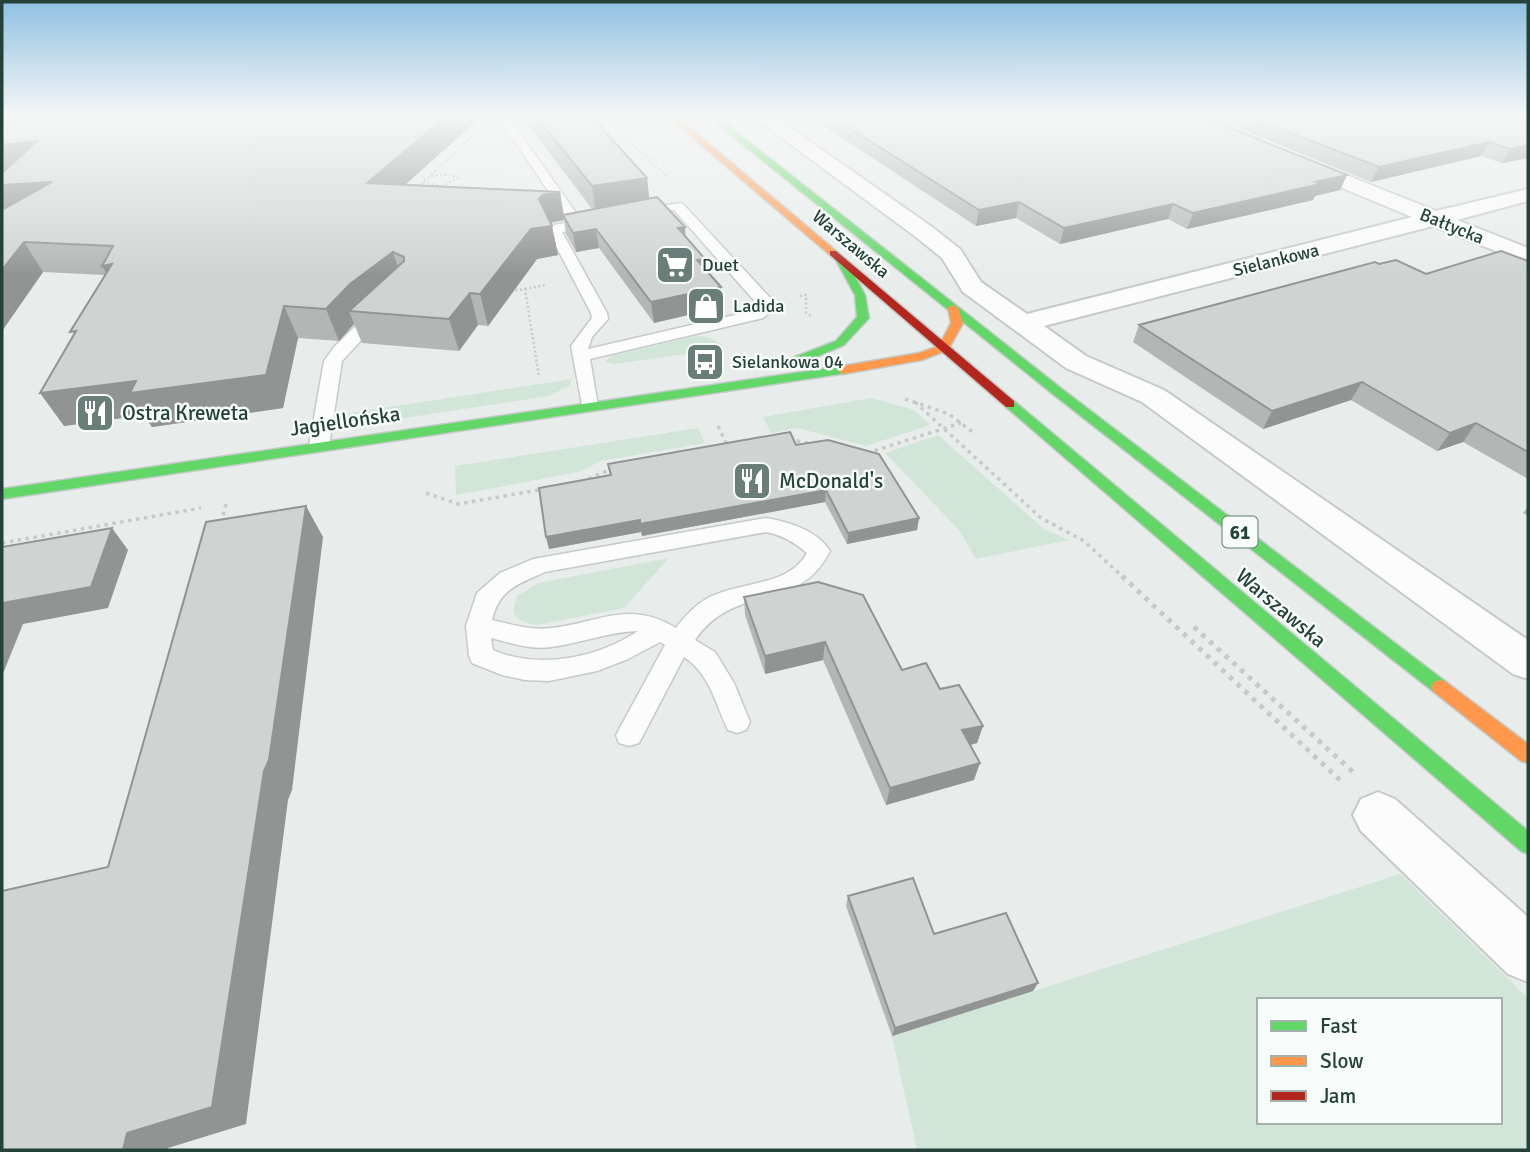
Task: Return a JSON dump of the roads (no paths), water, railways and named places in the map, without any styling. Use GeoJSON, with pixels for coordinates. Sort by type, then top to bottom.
{"type":"FeatureCollection","features":[{"type":"Feature","properties":{"kind":"main road","name":"Warszawska"},"geometry":{"type":"LineString","coordinates":[[733,169],[1528,844]]}},
{"type":"Feature","properties":{"kind":"main road","name":"Warszawska"},"geometry":{"type":"LineString","coordinates":[[777,169],[1528,755]]}},
{"type":"Feature","properties":{"kind":"main road","name":"Jagiellońska"},"geometry":{"type":"LineString","coordinates":[[694,390],[790,364],[827,351],[850,337],[863,318],[860,296],[841,260]]}},
{"type":"Feature","properties":{"kind":"main road"},"geometry":{"type":"LineString","coordinates":[[944,348],[957,323],[953,308]]}},
{"type":"Feature","properties":{"kind":"main road","name":"Jagiellońska"},"geometry":{"type":"LineString","coordinates":[[2,494],[694,390],[880,365],[944,348]]}},
{"type":"Feature","properties":{"kind":"street"},"geometry":{"type":"LineString","coordinates":[[790,169],[924,232]]}},
{"type":"Feature","properties":{"kind":"street"},"geometry":{"type":"LineString","coordinates":[[835,169],[951,254],[972,287],[1076,362],[1153,396],[1528,662]]}},
{"type":"Feature","properties":{"kind":"street","name":"Bałtycka"},"geometry":{"type":"LineString","coordinates":[[1314,169],[1528,257]]}},
{"type":"Feature","properties":{"kind":"street","name":"Sielankowa"},"geometry":{"type":"LineString","coordinates":[[1023,323],[1528,195]]}},
{"type":"Feature","properties":{"kind":"street"},"geometry":{"type":"LineString","coordinates":[[1378,815],[1528,954]]}},
{"type":"Feature","properties":{"kind":"lane"},"geometry":{"type":"LineString","coordinates":[[539,169],[578,225]]}},
{"type":"Feature","properties":{"kind":"lane"},"geometry":{"type":"LineString","coordinates":[[579,356],[757,316],[767,304],[677,206],[554,229],[599,313],[600,319],[581,340],[579,356],[589,407]]}},
{"type":"Feature","properties":{"kind":"lane"},"geometry":{"type":"LineString","coordinates":[[319,446],[333,361],[351,339],[396,297]]}},
{"type":"Feature","properties":{"kind":"lane"},"geometry":{"type":"LineString","coordinates":[[766,525],[799,533],[819,551],[815,562],[797,578],[719,603],[669,636],[611,657],[548,671],[521,671],[495,664],[481,656],[478,626],[485,599],[508,579],[541,565],[766,525]]}},
{"type":"Feature","properties":{"kind":"lane"},"geometry":{"type":"LineString","coordinates":[[478,626],[524,637],[550,638],[614,624],[640,622],[706,659],[721,683],[737,722]]}},
{"type":"Feature","properties":{"kind":"lane"},"geometry":{"type":"LineString","coordinates":[[629,735],[644,712],[669,636]]}},
{"type":"Feature","properties":{"kind":"place","name":"Duet"},"geometry":{"type":"Point","coordinates":[675,265]}},
{"type":"Feature","properties":{"kind":"place","name":"Ladida"},"geometry":{"type":"Point","coordinates":[706,306]}},
{"type":"Feature","properties":{"kind":"place","name":"Sielankowa 04"},"geometry":{"type":"Point","coordinates":[705,362]}},
{"type":"Feature","properties":{"kind":"place","name":"Ostra Kreweta"},"geometry":{"type":"Point","coordinates":[95,413]}},
{"type":"Feature","properties":{"kind":"place","name":"McDonald's"},"geometry":{"type":"Point","coordinates":[752,481]}}]}
